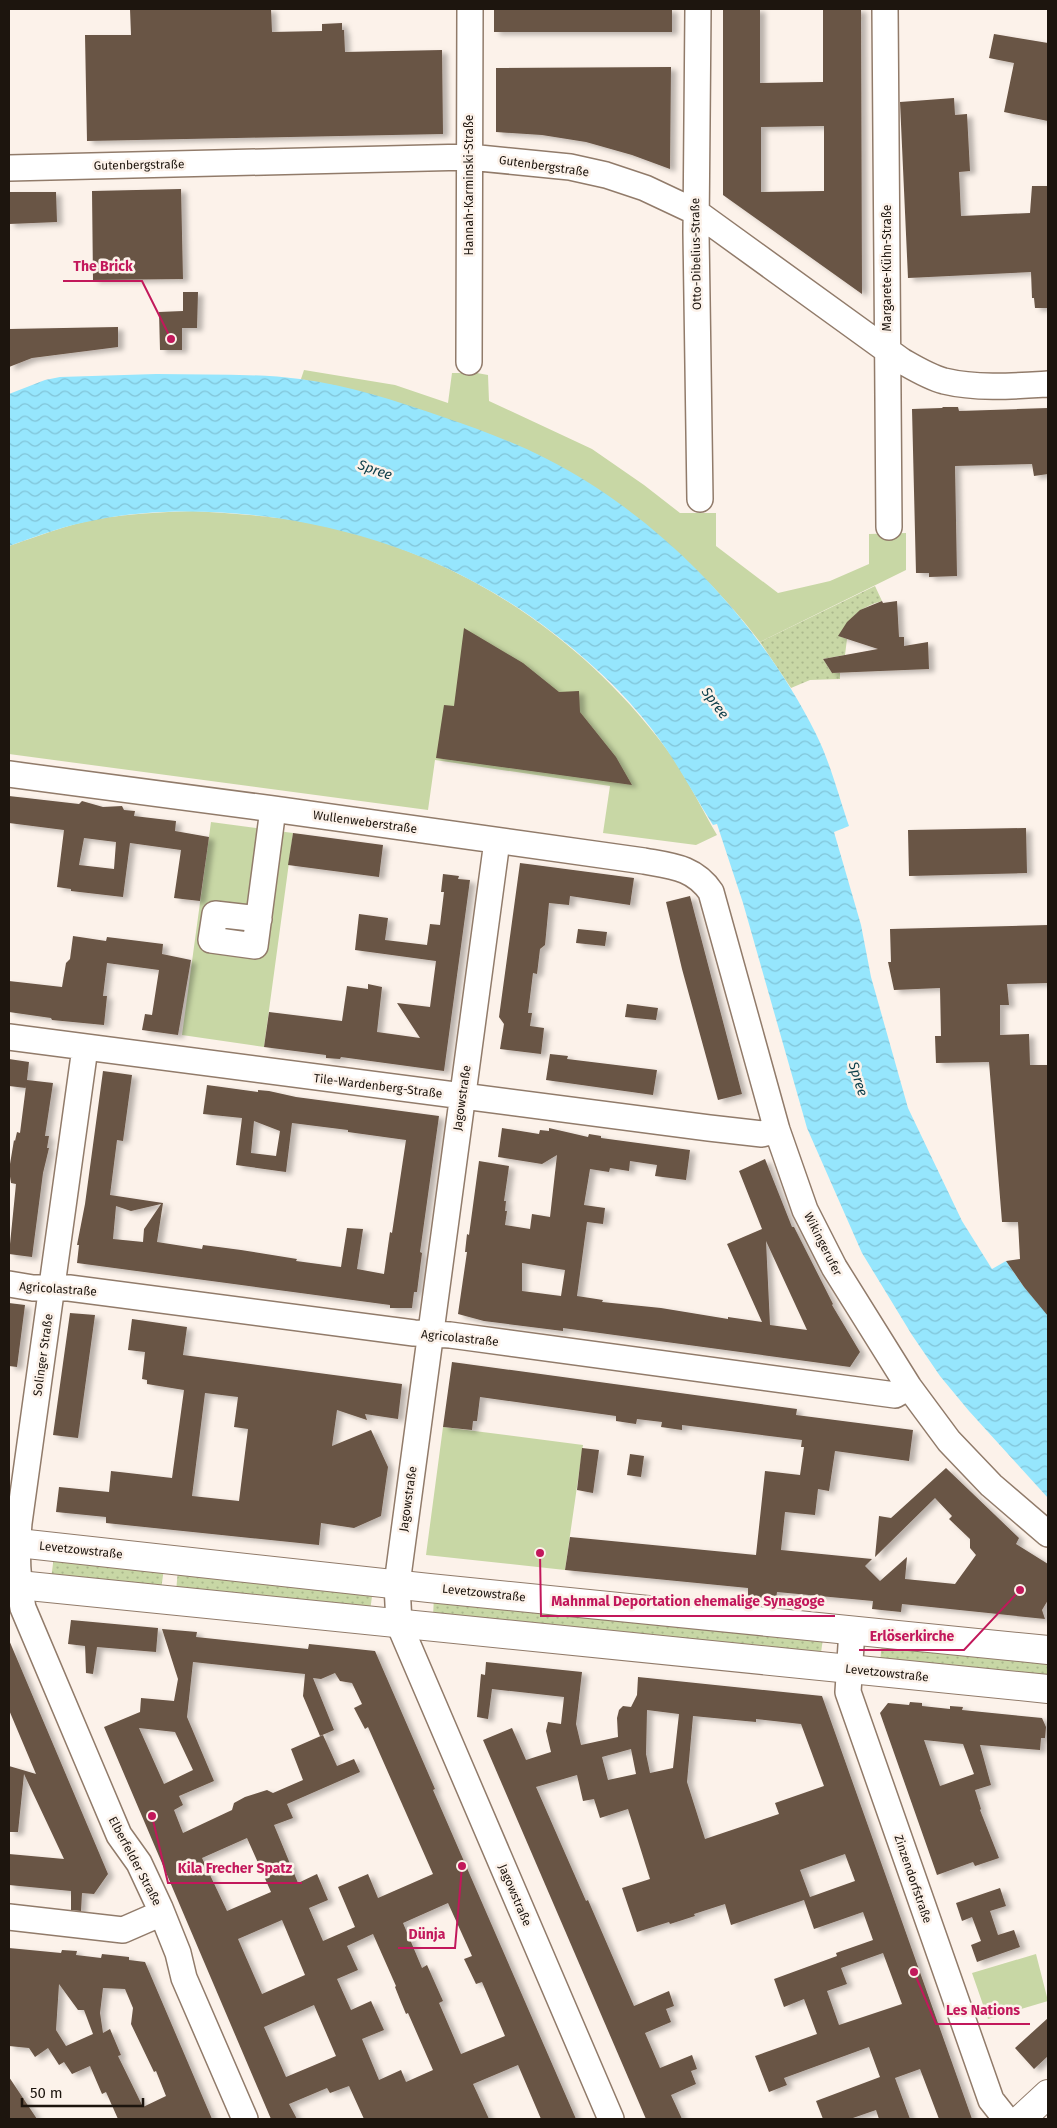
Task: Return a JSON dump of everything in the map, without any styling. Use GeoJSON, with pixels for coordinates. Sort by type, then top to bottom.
{"type":"FeatureCollection","features":[{"type":"Feature","properties":{"kind":"main road","name":"Levetzowstraße"},"geometry":{"type":"LineString","coordinates":[[13,1543],[1048,1650]]}},
{"type":"Feature","properties":{"kind":"main road","name":"Levetzowstraße"},"geometry":{"type":"LineString","coordinates":[[14,1585],[1048,1689]]}},
{"type":"Feature","properties":{"kind":"main road"},"geometry":{"type":"LineString","coordinates":[[1021,2119],[1048,2094]]}},
{"type":"Feature","properties":{"kind":"street","name":"Hannah-Karminski-Straße"},"geometry":{"type":"LineString","coordinates":[[469,362],[470,9]]}},
{"type":"Feature","properties":{"kind":"street","name":"Otto-Dibelius-Straße"},"geometry":{"type":"LineString","coordinates":[[698,9],[696,212],[700,499]]}},
{"type":"Feature","properties":{"kind":"street","name":"Margarete-Kühn-Straße"},"geometry":{"type":"LineString","coordinates":[[884,9],[889,527]]}},
{"type":"Feature","properties":{"kind":"street","name":"Gutenbergstraße"},"geometry":{"type":"LineString","coordinates":[[9,168],[469,157],[551,165],[606,175],[646,188],[696,212],[909,365],[946,381],[988,385],[1048,384]]}},
{"type":"Feature","properties":{"kind":"street","name":"Wullenweberstraße"},"geometry":{"type":"LineString","coordinates":[[9,774],[644,861],[684,869],[703,880],[711,892]]}},
{"type":"Feature","properties":{"kind":"street"},"geometry":{"type":"LineString","coordinates":[[258,919],[273,809]]}},
{"type":"Feature","properties":{"kind":"street","name":"Jagowstraße"},"geometry":{"type":"LineString","coordinates":[[497,841],[398,1584],[399,1624],[611,2119]]}},
{"type":"Feature","properties":{"kind":"street","name":"Wikingerufer"},"geometry":{"type":"LineString","coordinates":[[711,892],[777,1130],[805,1210],[834,1267],[909,1388],[949,1441],[991,1485],[1048,1534]]}},
{"type":"Feature","properties":{"kind":"street","name":"Tile-Wardenberg-Straße"},"geometry":{"type":"LineString","coordinates":[[9,1037],[462,1097],[762,1134],[777,1130]]}},
{"type":"Feature","properties":{"kind":"street","name":"Solinger Straße"},"geometry":{"type":"LineString","coordinates":[[13,1543],[52,1288],[85,1048]]}},
{"type":"Feature","properties":{"kind":"street","name":"Agricolastraße"},"geometry":{"type":"LineString","coordinates":[[9,1284],[32,1288],[69,1288],[895,1395],[909,1388]]}},
{"type":"Feature","properties":{"kind":"street","name":"Elberfelder Straße"},"geometry":{"type":"LineString","coordinates":[[13,1543],[14,1585],[23,1608],[122,1842],[139,1863],[162,1913],[178,1953],[184,1978],[246,2119]]}},
{"type":"Feature","properties":{"kind":"street","name":"Zinzendorfstraße"},"geometry":{"type":"LineString","coordinates":[[852,1630],[848,1692],[991,2100],[1006,2119]]}},
{"type":"Feature","properties":{"kind":"street"},"geometry":{"type":"LineString","coordinates":[[9,1916],[123,1930],[162,1913]]}},
{"type":"Feature","properties":{"kind":"green space"},"geometry":{"type":"Polygon","coordinates":[[[304,370],[395,385],[448,403],[452,373],[488,375],[489,401],[592,449],[680,513],[716,513],[716,546],[778,593],[830,581],[869,564],[869,534],[906,533],[906,570],[760,642],[715,588],[664,540],[637,518],[579,479],[531,452],[452,421],[377,397],[301,379],[304,370]]]}},
{"type":"Feature","properties":{"kind":"green space"},"geometry":{"type":"Polygon","coordinates":[[[193,511],[284,519],[339,529],[388,544],[434,562],[478,584],[520,610],[560,639],[598,672],[633,708],[672,757],[717,835],[696,845],[603,833],[610,786],[435,760],[428,810],[9,754],[9,546],[86,521],[121,516],[193,511]]]}},
{"type":"Feature","properties":{"kind":"green space"},"geometry":{"type":"Polygon","coordinates":[[[875,586],[882,601],[868,606],[857,613],[847,623],[839,636],[847,639],[845,655],[823,659],[832,673],[840,673],[840,679],[810,680],[791,688],[760,642],[875,586]]]}},
{"type":"Feature","properties":{"kind":"green space"},"geometry":{"type":"Polygon","coordinates":[[[211,822],[293,833],[264,1047],[182,1035],[211,822]]]}},
{"type":"Feature","properties":{"kind":"green space"},"geometry":{"type":"Polygon","coordinates":[[[443,1427],[583,1445],[565,1570],[426,1555],[443,1427]]]}},
{"type":"Feature","properties":{"kind":"green space"},"geometry":{"type":"Polygon","coordinates":[[[54,1556],[164,1568],[161,1590],[51,1579],[54,1556]]]}},
{"type":"Feature","properties":{"kind":"green space"},"geometry":{"type":"Polygon","coordinates":[[[178,1569],[373,1589],[370,1611],[176,1592],[178,1569]]]}},
{"type":"Feature","properties":{"kind":"green space"},"geometry":{"type":"Polygon","coordinates":[[[434,1596],[823,1638],[821,1653],[433,1617],[434,1596]]]}},
{"type":"Feature","properties":{"kind":"green space"},"geometry":{"type":"Polygon","coordinates":[[[882,1641],[1048,1658],[1048,1680],[880,1663],[882,1641]]]}},
{"type":"Feature","properties":{"kind":"green space"},"geometry":{"type":"Polygon","coordinates":[[[1036,1954],[1048,2001],[988,2019],[972,1973],[1036,1954]]]}},
{"type":"Feature","properties":{"kind":"water","name":"Spree"},"geometry":{"type":"Polygon","coordinates":[[[156,374],[264,376],[318,382],[354,389],[390,400],[509,441],[547,459],[589,483],[629,510],[667,541],[736,612],[766,651],[793,692],[816,734],[830,768],[849,826],[834,832],[861,925],[871,977],[908,1108],[962,1221],[992,1269],[1006,1261],[1024,1287],[1048,1315],[1048,1498],[940,1376],[912,1335],[862,1253],[807,1128],[743,903],[717,824],[713,825],[673,759],[652,729],[625,697],[605,678],[560,638],[522,610],[482,586],[398,548],[354,534],[309,524],[241,514],[158,512],[117,516],[85,522],[9,546],[9,394],[45,380],[60,377],[156,374]]]}},
{"type":"Feature","properties":{"kind":"building"},"geometry":{"type":"Polygon","coordinates":[[[130,9],[271,9],[272,32],[322,31],[322,24],[342,23],[345,52],[442,50],[443,134],[87,141],[85,35],[131,35],[130,9]]]}},
{"type":"Feature","properties":{"kind":"building"},"geometry":{"type":"Polygon","coordinates":[[[494,9],[672,9],[672,32],[494,32],[494,9]]]}},
{"type":"Feature","properties":{"kind":"building"},"geometry":{"type":"Polygon","coordinates":[[[723,9],[760,9],[760,83],[823,82],[823,9],[861,9],[862,294],[723,195],[723,9]],[[824,126],[761,127],[761,192],[824,191],[824,126]]]}},
{"type":"Feature","properties":{"kind":"building"},"geometry":{"type":"Polygon","coordinates":[[[994,34],[1048,43],[1048,121],[1004,112],[1014,63],[989,58],[994,34]]]}},
{"type":"Feature","properties":{"kind":"building"},"geometry":{"type":"Polygon","coordinates":[[[671,67],[670,169],[632,155],[586,142],[542,135],[496,132],[496,68],[671,67]]]}},
{"type":"Feature","properties":{"kind":"building"},"geometry":{"type":"Polygon","coordinates":[[[954,98],[955,115],[967,114],[970,171],[959,172],[961,216],[1030,213],[1032,186],[1048,186],[1048,308],[1035,308],[1034,298],[1032,298],[1031,272],[908,278],[900,102],[954,98]]]}},
{"type":"Feature","properties":{"kind":"building"},"geometry":{"type":"Polygon","coordinates":[[[181,189],[183,279],[93,280],[92,191],[181,189]]]}},
{"type":"Feature","properties":{"kind":"building"},"geometry":{"type":"Polygon","coordinates":[[[9,192],[56,192],[57,222],[9,224],[9,192]]]}},
{"type":"Feature","properties":{"kind":"building"},"geometry":{"type":"Polygon","coordinates":[[[183,292],[198,292],[197,328],[182,328],[182,350],[160,350],[159,312],[183,311],[183,292]]]}},
{"type":"Feature","properties":{"kind":"building"},"geometry":{"type":"Polygon","coordinates":[[[118,327],[118,347],[32,358],[9,367],[9,329],[118,327]]]}},
{"type":"Feature","properties":{"kind":"building"},"geometry":{"type":"Polygon","coordinates":[[[958,407],[959,411],[1048,408],[1048,474],[1034,476],[1032,464],[955,466],[957,576],[929,577],[929,573],[916,573],[912,409],[958,407]]]}},
{"type":"Feature","properties":{"kind":"building"},"geometry":{"type":"Polygon","coordinates":[[[882,601],[883,603],[897,601],[899,637],[904,637],[904,646],[928,642],[929,669],[832,673],[823,659],[878,649],[838,636],[847,622],[860,610],[882,601]]]}},
{"type":"Feature","properties":{"kind":"building"},"geometry":{"type":"Polygon","coordinates":[[[464,628],[523,663],[559,692],[579,691],[580,712],[616,757],[632,785],[436,758],[444,705],[454,706],[464,628]]]}},
{"type":"Feature","properties":{"kind":"building"},"geometry":{"type":"Polygon","coordinates":[[[9,796],[79,804],[82,801],[103,807],[122,806],[124,810],[135,811],[134,816],[176,821],[175,831],[209,837],[200,901],[174,898],[181,850],[130,843],[123,897],[71,891],[71,889],[57,887],[64,830],[9,823],[9,796]],[[84,838],[79,865],[114,869],[116,842],[84,838]]]}},
{"type":"Feature","properties":{"kind":"building"},"geometry":{"type":"Polygon","coordinates":[[[1026,828],[1027,873],[909,876],[908,830],[1026,828]]]}},
{"type":"Feature","properties":{"kind":"building"},"geometry":{"type":"Polygon","coordinates":[[[293,833],[383,845],[379,877],[288,865],[293,833]]]}},
{"type":"Feature","properties":{"kind":"building"},"geometry":{"type":"Polygon","coordinates":[[[520,863],[634,878],[630,905],[570,896],[569,905],[549,903],[545,945],[540,949],[537,974],[533,973],[528,1013],[532,1013],[530,1026],[544,1028],[541,1054],[500,1049],[504,1024],[499,1017],[520,863]]]}},
{"type":"Feature","properties":{"kind":"building"},"geometry":{"type":"Polygon","coordinates":[[[443,874],[459,876],[458,879],[470,880],[444,1071],[341,1057],[340,1059],[326,1058],[326,1055],[264,1047],[269,1012],[342,1021],[347,986],[368,989],[368,984],[382,987],[377,1032],[420,1038],[397,1003],[430,1007],[436,961],[355,950],[359,914],[388,918],[385,940],[427,945],[430,924],[440,925],[444,892],[441,892],[443,874]]]}},
{"type":"Feature","properties":{"kind":"building"},"geometry":{"type":"Polygon","coordinates":[[[690,896],[742,1094],[718,1100],[682,969],[666,902],[690,896]]]}},
{"type":"Feature","properties":{"kind":"building"},"geometry":{"type":"Polygon","coordinates":[[[1048,925],[1048,983],[1007,984],[1009,1005],[1000,1005],[1000,1035],[1029,1034],[1030,1065],[1048,1065],[1048,1316],[1006,1261],[1020,1259],[1018,1222],[1002,1222],[989,1062],[936,1063],[935,1036],[941,1036],[940,988],[894,990],[888,962],[891,962],[890,929],[1048,925]]]}},
{"type":"Feature","properties":{"kind":"building"},"geometry":{"type":"Polygon","coordinates":[[[578,929],[607,932],[605,946],[576,943],[578,929]]]}},
{"type":"Feature","properties":{"kind":"building"},"geometry":{"type":"Polygon","coordinates":[[[73,936],[106,941],[107,937],[163,944],[162,954],[191,960],[178,1035],[142,1030],[145,1014],[152,1015],[159,970],[107,963],[103,996],[107,996],[104,1025],[52,1020],[51,1018],[9,1012],[9,981],[62,987],[66,963],[70,959],[73,936]]]}},
{"type":"Feature","properties":{"kind":"building"},"geometry":{"type":"Polygon","coordinates":[[[627,1004],[658,1008],[656,1020],[625,1017],[627,1004]]]}},
{"type":"Feature","properties":{"kind":"building"},"geometry":{"type":"Polygon","coordinates":[[[550,1054],[568,1056],[567,1059],[657,1070],[653,1095],[546,1080],[550,1054]]]}},
{"type":"Feature","properties":{"kind":"building"},"geometry":{"type":"Polygon","coordinates":[[[9,1059],[29,1062],[27,1080],[53,1083],[45,1136],[49,1136],[47,1148],[49,1148],[43,1173],[32,1257],[9,1254],[16,1184],[11,1183],[9,1170],[14,1140],[17,1132],[20,1133],[26,1088],[9,1086],[9,1059]]]}},
{"type":"Feature","properties":{"kind":"building"},"geometry":{"type":"Polygon","coordinates":[[[103,1071],[132,1075],[123,1141],[117,1140],[110,1195],[163,1203],[157,1242],[202,1249],[203,1245],[241,1250],[297,1259],[296,1261],[341,1267],[347,1228],[363,1229],[357,1269],[384,1274],[406,1140],[292,1123],[286,1172],[236,1165],[242,1118],[203,1114],[207,1085],[258,1092],[258,1090],[269,1091],[296,1097],[439,1116],[420,1252],[422,1253],[417,1292],[414,1292],[412,1308],[390,1308],[390,1305],[77,1263],[79,1245],[77,1245],[85,1204],[103,1071]],[[254,1121],[251,1153],[276,1156],[280,1131],[254,1121]],[[161,1204],[131,1211],[116,1206],[113,1239],[143,1242],[144,1229],[161,1204]]]}},
{"type":"Feature","properties":{"kind":"building"},"geometry":{"type":"Polygon","coordinates":[[[502,1128],[539,1134],[540,1130],[549,1131],[549,1128],[588,1137],[589,1134],[601,1136],[601,1138],[690,1150],[686,1180],[655,1176],[657,1165],[630,1161],[629,1171],[610,1168],[609,1172],[590,1169],[584,1205],[605,1208],[603,1224],[587,1222],[577,1296],[603,1300],[602,1302],[762,1322],[727,1244],[762,1229],[739,1171],[765,1159],[792,1227],[794,1227],[832,1305],[860,1352],[850,1367],[563,1328],[563,1331],[484,1321],[458,1314],[467,1252],[465,1252],[467,1234],[469,1235],[479,1161],[509,1166],[504,1201],[506,1201],[505,1211],[507,1211],[505,1225],[530,1229],[532,1214],[550,1217],[557,1155],[542,1164],[498,1157],[502,1128]],[[766,1241],[770,1325],[807,1330],[766,1241]],[[522,1263],[522,1291],[561,1296],[565,1270],[522,1263]]]}},
{"type":"Feature","properties":{"kind":"building"},"geometry":{"type":"Polygon","coordinates":[[[9,1303],[25,1305],[17,1367],[9,1366],[9,1303]]]}},
{"type":"Feature","properties":{"kind":"building"},"geometry":{"type":"Polygon","coordinates":[[[70,1313],[95,1315],[78,1438],[53,1435],[70,1313]]]}},
{"type":"Feature","properties":{"kind":"building"},"geometry":{"type":"Polygon","coordinates":[[[132,1319],[187,1327],[183,1355],[402,1384],[398,1419],[365,1414],[367,1420],[337,1410],[332,1446],[371,1430],[388,1467],[381,1516],[354,1528],[321,1523],[319,1545],[106,1523],[106,1517],[56,1512],[59,1487],[109,1492],[111,1471],[172,1478],[184,1390],[147,1384],[147,1380],[142,1379],[145,1352],[128,1350],[132,1319]],[[205,1393],[192,1496],[239,1501],[248,1429],[234,1427],[238,1397],[205,1393]]]}},
{"type":"Feature","properties":{"kind":"building"},"geometry":{"type":"Polygon","coordinates":[[[452,1362],[797,1409],[796,1415],[913,1430],[909,1461],[835,1451],[829,1491],[818,1489],[815,1515],[785,1512],[781,1550],[872,1559],[865,1566],[880,1581],[907,1557],[905,1579],[955,1584],[976,1555],[970,1548],[970,1539],[949,1519],[952,1516],[935,1498],[875,1557],[879,1516],[891,1518],[946,1468],[1019,1538],[1016,1544],[1048,1564],[1048,1600],[1042,1610],[1045,1619],[902,1604],[901,1612],[872,1609],[873,1601],[777,1592],[776,1600],[748,1597],[748,1588],[565,1570],[570,1537],[756,1555],[765,1471],[800,1475],[804,1447],[801,1447],[802,1440],[682,1425],[682,1430],[661,1427],[662,1422],[637,1419],[636,1424],[616,1421],[616,1416],[480,1397],[477,1421],[473,1421],[472,1430],[443,1427],[452,1362]]]}},
{"type":"Feature","properties":{"kind":"building"},"geometry":{"type":"Polygon","coordinates":[[[582,1448],[599,1450],[593,1493],[577,1490],[582,1448]]]}},
{"type":"Feature","properties":{"kind":"building"},"geometry":{"type":"Polygon","coordinates":[[[630,1454],[644,1456],[641,1477],[627,1475],[630,1454]]]}},
{"type":"Feature","properties":{"kind":"building"},"geometry":{"type":"Polygon","coordinates":[[[71,1620],[158,1628],[156,1652],[97,1647],[93,1674],[86,1673],[85,1646],[68,1644],[71,1620]]]}},
{"type":"Feature","properties":{"kind":"building"},"geometry":{"type":"Polygon","coordinates":[[[162,1629],[197,1632],[196,1637],[308,1649],[309,1644],[375,1651],[435,1789],[433,1790],[576,2119],[541,2119],[518,2065],[473,2084],[489,2119],[364,2119],[349,2086],[330,2093],[327,2088],[289,2104],[297,2119],[271,2119],[104,1727],[140,1712],[141,1698],[174,1701],[178,1679],[162,1629]],[[193,1662],[187,1717],[214,1781],[179,1796],[183,1805],[174,1810],[183,1833],[232,1810],[234,1803],[245,1797],[267,1790],[273,1793],[303,1780],[291,1749],[323,1735],[337,1766],[354,1759],[360,1772],[287,1804],[293,1818],[274,1825],[298,1883],[317,1874],[328,1900],[309,1908],[323,1941],[355,1927],[338,1887],[368,1874],[378,1898],[433,1874],[368,1727],[365,1729],[354,1708],[362,1704],[352,1683],[340,1681],[335,1673],[321,1679],[313,1678],[334,1730],[320,1736],[303,1696],[305,1674],[193,1662]],[[139,1728],[164,1784],[193,1770],[175,1732],[139,1728]],[[247,1838],[202,1858],[227,1911],[271,1892],[247,1838]],[[448,1903],[403,1923],[422,1968],[427,1965],[443,2001],[439,2003],[461,2054],[505,2036],[482,1982],[476,1984],[464,1959],[472,1956],[448,1903]],[[282,1920],[238,1939],[262,1994],[305,1975],[282,1920]],[[373,1934],[347,1946],[358,1970],[337,1979],[351,2010],[371,2001],[384,2030],[362,2039],[379,2080],[401,2070],[406,2082],[433,2070],[408,2013],[406,2014],[373,1934]],[[314,2005],[264,2027],[286,2077],[336,2056],[314,2005]]]}},
{"type":"Feature","properties":{"kind":"building"},"geometry":{"type":"Polygon","coordinates":[[[9,1640],[108,1874],[94,1894],[82,1893],[81,1911],[71,1910],[71,1891],[9,1885],[9,1854],[64,1859],[24,1774],[18,1832],[9,1832],[9,1766],[36,1774],[9,1710],[9,1640]]]}},
{"type":"Feature","properties":{"kind":"building"},"geometry":{"type":"Polygon","coordinates":[[[486,1662],[582,1672],[576,1724],[581,1745],[618,1737],[617,1718],[619,1710],[623,1706],[631,1707],[637,1695],[638,1677],[822,1696],[972,2119],[939,2119],[920,2069],[895,2078],[910,2119],[879,2119],[876,2110],[850,2119],[823,2119],[816,2101],[880,2077],[869,2047],[784,2078],[787,2085],[769,2092],[755,2056],[817,2034],[804,1999],[784,2007],[774,1979],[837,1956],[836,1953],[873,1940],[863,1912],[814,1929],[804,1900],[731,1925],[725,1904],[670,1924],[669,1922],[637,1932],[622,1888],[650,1879],[628,1809],[600,1818],[594,1799],[583,1801],[577,1775],[536,1787],[634,2006],[669,1991],[674,2006],[666,2009],[671,2022],[645,2033],[660,2068],[692,2055],[697,2069],[691,2071],[696,2084],[671,2095],[682,2119],[646,2119],[483,1740],[512,1728],[526,1760],[551,1752],[546,1731],[548,1722],[561,1724],[564,1697],[492,1689],[488,1719],[477,1717],[481,1674],[485,1675],[486,1662]],[[647,1710],[646,1754],[650,1773],[673,1768],[679,1714],[647,1710]],[[693,1716],[687,1782],[705,1839],[779,1814],[775,1803],[824,1786],[801,1724],[756,1719],[756,1722],[693,1716]],[[631,1749],[602,1757],[608,1780],[636,1774],[631,1749]],[[845,1854],[800,1870],[810,1897],[855,1881],[845,1854]],[[883,1953],[841,1968],[847,1984],[827,1991],[839,2025],[902,2004],[883,1953]]]}},
{"type":"Feature","properties":{"kind":"building"},"geometry":{"type":"Polygon","coordinates":[[[910,1702],[922,1703],[922,1706],[950,1709],[950,1706],[963,1707],[962,1710],[1042,1718],[1046,1727],[1045,1738],[1041,1738],[1040,1750],[980,1745],[991,1785],[975,1790],[980,1810],[999,1858],[975,1866],[973,1862],[937,1875],[880,1713],[888,1703],[909,1705],[910,1702]],[[924,1740],[940,1786],[974,1774],[963,1744],[924,1740]]]}},
{"type":"Feature","properties":{"kind":"building"},"geometry":{"type":"Polygon","coordinates":[[[1000,1888],[1006,1906],[990,1911],[998,1935],[1014,1930],[1020,1947],[977,1962],[971,1945],[981,1941],[972,1917],[962,1921],[956,1903],[1000,1888]]]}},
{"type":"Feature","properties":{"kind":"building"},"geometry":{"type":"Polygon","coordinates":[[[9,1948],[61,1953],[62,1950],[77,1951],[76,1955],[101,1958],[102,1954],[129,1957],[129,1960],[145,1962],[212,2119],[118,2119],[106,2092],[102,2094],[90,2066],[72,2074],[64,2062],[59,2065],[48,2048],[35,2057],[29,2048],[9,2046],[9,1948]],[[59,1984],[56,2030],[66,2046],[93,2034],[84,2010],[78,2010],[59,1984]],[[103,1988],[100,2013],[103,2033],[110,2029],[121,2055],[118,2056],[143,2107],[166,2096],[156,2071],[154,2072],[131,2024],[133,2008],[125,1989],[103,1988]]]}},
{"type":"Feature","properties":{"kind":"building"},"geometry":{"type":"Polygon","coordinates":[[[1048,2018],[1048,2056],[1034,2069],[1015,2048],[1048,2018]]]}},
{"type":"Feature","properties":{"kind":"building"},"geometry":{"type":"Polygon","coordinates":[[[9,2077],[37,2119],[9,2119],[9,2077]]]}},
{"type":"Feature","properties":{"kind":"place","name":"The Brick"},"geometry":{"type":"Point","coordinates":[171,339]}},
{"type":"Feature","properties":{"kind":"place","name":"Mahnmal Deportation ehemalige Synagoge"},"geometry":{"type":"Point","coordinates":[540,1553]}},
{"type":"Feature","properties":{"kind":"place","name":"Erlöserkirche"},"geometry":{"type":"Point","coordinates":[1020,1590]}},
{"type":"Feature","properties":{"kind":"place","name":"Kila Frecher Spatz"},"geometry":{"type":"Point","coordinates":[152,1816]}},
{"type":"Feature","properties":{"kind":"place","name":"Dünja"},"geometry":{"type":"Point","coordinates":[462,1866]}},
{"type":"Feature","properties":{"kind":"place","name":"Les Nations"},"geometry":{"type":"Point","coordinates":[914,1972]}}]}
